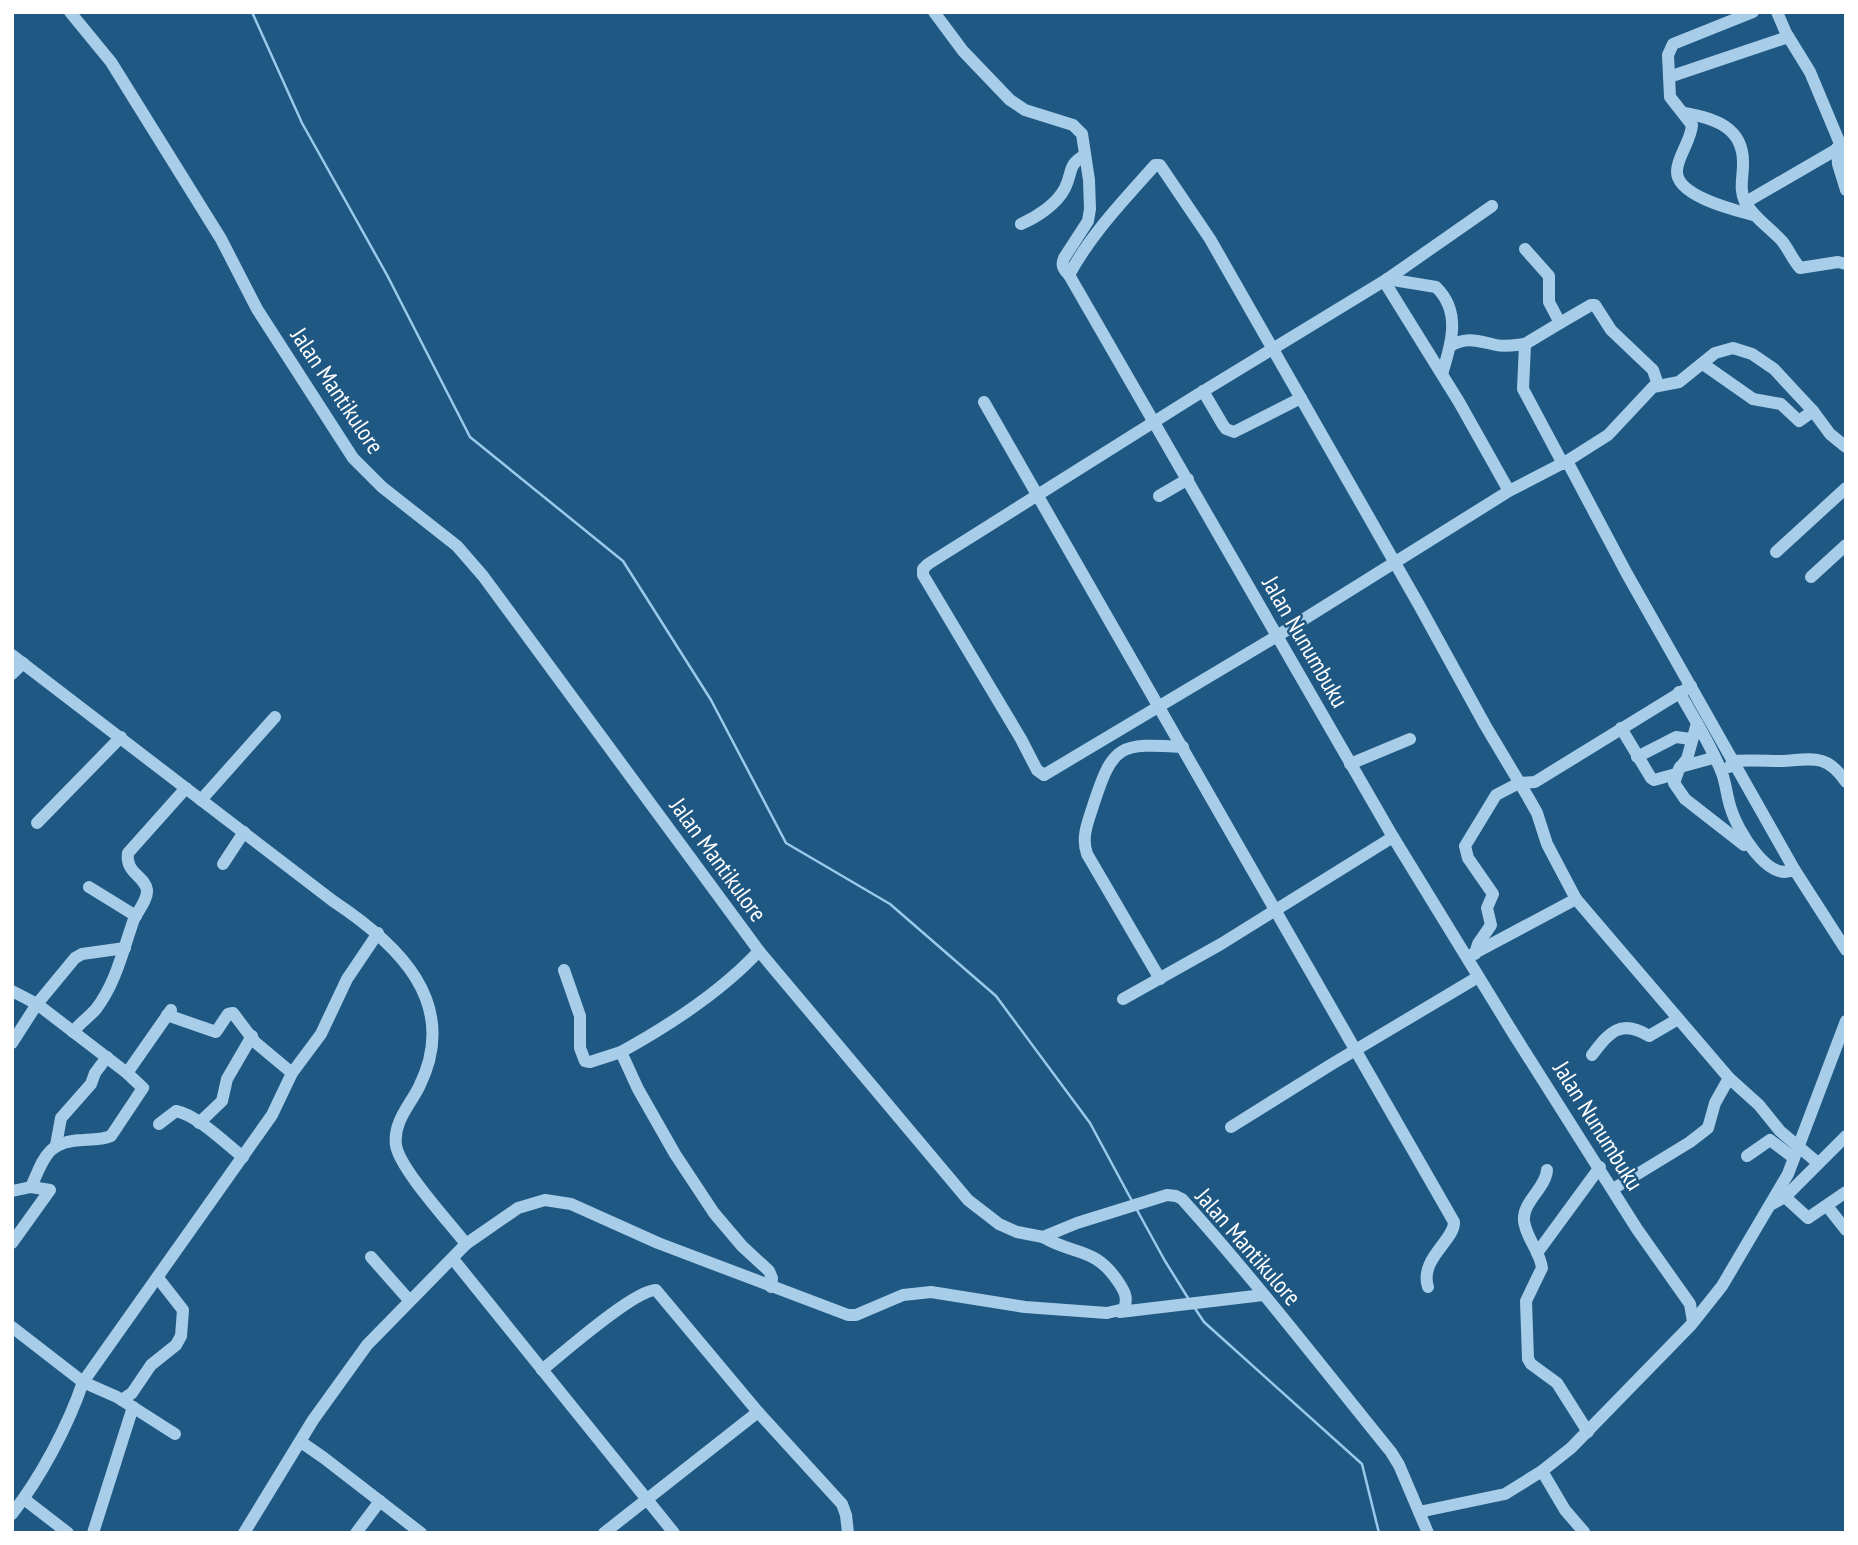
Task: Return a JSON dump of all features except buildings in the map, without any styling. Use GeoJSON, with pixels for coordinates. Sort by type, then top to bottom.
{"type":"FeatureCollection","features":[{"type":"Feature","properties":{"kind":"street","name":"Jalan Mantikulore"},"geometry":{"type":"LineString","coordinates":[[70,12],[111,62],[220,239],[257,309],[353,458],[382,487],[457,546],[484,576],[760,951],[976,1208],[999,1224],[1017,1232],[1043,1237],[1060,1229],[1171,1195],[1182,1199],[1230,1252],[1257,1297],[1391,1452],[1428,1533]]}},
{"type":"Feature","properties":{"kind":"street"},"geometry":{"type":"LineString","coordinates":[[934,12],[963,51],[1010,100],[1025,110],[1077,127],[1082,134],[1090,209],[1088,221],[1062,264],[1069,275],[1081,252],[1122,202],[1155,165],[1159,164],[1210,239],[1537,813],[1547,844],[1576,899],[1729,1078],[1759,1105],[1780,1131],[1799,1144],[1805,1153],[1818,1163]]}},
{"type":"Feature","properties":{"kind":"street"},"geometry":{"type":"LineString","coordinates":[[1753,12],[1673,44],[1668,55],[1671,101],[1692,125],[1677,168],[1678,178],[1687,189],[1701,197],[1753,215]]}},
{"type":"Feature","properties":{"kind":"street"},"geometry":{"type":"LineString","coordinates":[[1777,12],[1788,37],[1810,72],[1842,149],[1838,164],[1846,190]]}},
{"type":"Feature","properties":{"kind":"street"},"geometry":{"type":"LineString","coordinates":[[1669,77],[1788,37]]}},
{"type":"Feature","properties":{"kind":"street"},"geometry":{"type":"LineString","coordinates":[[1684,113],[1714,119],[1735,136],[1743,157],[1741,186],[1746,202],[1753,215],[1782,241],[1800,268],[1835,262],[1846,264]]}},
{"type":"Feature","properties":{"kind":"street"},"geometry":{"type":"LineString","coordinates":[[1746,202],[1842,149]]}},
{"type":"Feature","properties":{"kind":"street"},"geometry":{"type":"LineString","coordinates":[[1021,224],[1046,209],[1058,197],[1065,188],[1073,163],[1086,155]]}},
{"type":"Feature","properties":{"kind":"street"},"geometry":{"type":"LineString","coordinates":[[1492,206],[1386,280],[1153,422],[923,569],[926,583],[1037,770],[1042,774],[1055,769],[1277,636],[1508,491],[1565,462],[1608,435],[1653,387],[1679,382],[1722,350],[1744,350],[1774,369],[1814,411],[1830,434],[1846,447]]}},
{"type":"Feature","properties":{"kind":"street"},"geometry":{"type":"LineString","coordinates":[[1525,249],[1549,276],[1549,302],[1560,323]]}},
{"type":"Feature","properties":{"kind":"street","name":"Jalan Nunumbuku"},"geometry":{"type":"LineString","coordinates":[[1069,275],[1350,764],[1470,956],[1478,977],[1637,1229],[1690,1304],[1693,1322]]}},
{"type":"Feature","properties":{"kind":"street"},"geometry":{"type":"LineString","coordinates":[[1386,280],[1430,286],[1441,291],[1453,320],[1450,346],[1441,374]]}},
{"type":"Feature","properties":{"kind":"street"},"geometry":{"type":"LineString","coordinates":[[1386,280],[1508,491]]}},
{"type":"Feature","properties":{"kind":"street"},"geometry":{"type":"LineString","coordinates":[[1450,346],[1464,340],[1508,346],[1525,344],[1595,305],[1611,330],[1653,370],[1658,384]]}},
{"type":"Feature","properties":{"kind":"street"},"geometry":{"type":"LineString","coordinates":[[1525,344],[1522,389],[1627,574],[1685,689],[1697,723],[1723,775],[1733,816],[1760,858]]}},
{"type":"Feature","properties":{"kind":"street"},"geometry":{"type":"LineString","coordinates":[[1703,364],[1753,399],[1781,404],[1799,421],[1814,411]]}},
{"type":"Feature","properties":{"kind":"street"},"geometry":{"type":"LineString","coordinates":[[1203,391],[1223,425],[1234,432],[1301,398]]}},
{"type":"Feature","properties":{"kind":"street"},"geometry":{"type":"LineString","coordinates":[[985,402],[1454,1223],[1453,1230],[1442,1243],[1426,1272],[1428,1287]]}},
{"type":"Feature","properties":{"kind":"street"},"geometry":{"type":"LineString","coordinates":[[1159,496],[1188,479]]}},
{"type":"Feature","properties":{"kind":"street"},"geometry":{"type":"LineString","coordinates":[[1776,552],[1846,488]]}},
{"type":"Feature","properties":{"kind":"street"},"geometry":{"type":"LineString","coordinates":[[1811,577],[1846,545]]}},
{"type":"Feature","properties":{"kind":"street"},"geometry":{"type":"LineString","coordinates":[[12,674],[17,659],[378,933],[411,968],[425,993],[434,1031],[426,1071],[400,1119],[397,1150],[400,1160],[411,1175],[466,1244]]}},
{"type":"Feature","properties":{"kind":"street"},"geometry":{"type":"LineString","coordinates":[[1470,956],[1491,925],[1488,908],[1493,894],[1468,858],[1465,846],[1496,795],[1519,783],[1535,782],[1685,689]]}},
{"type":"Feature","properties":{"kind":"street"},"geometry":{"type":"LineString","coordinates":[[1685,689],[1734,761],[1794,869],[1846,950]]}},
{"type":"Feature","properties":{"kind":"street"},"geometry":{"type":"LineString","coordinates":[[201,800],[275,718]]}},
{"type":"Feature","properties":{"kind":"street"},"geometry":{"type":"LineString","coordinates":[[1697,723],[1687,759],[1678,770],[1674,783],[1685,799],[1780,873],[1794,869]]}},
{"type":"Feature","properties":{"kind":"street"},"geometry":{"type":"LineString","coordinates":[[1621,728],[1654,780],[1713,758]]}},
{"type":"Feature","properties":{"kind":"street"},"geometry":{"type":"LineString","coordinates":[[37,823],[121,737]]}},
{"type":"Feature","properties":{"kind":"street"},"geometry":{"type":"LineString","coordinates":[[1637,757],[1676,737],[1691,738]]}},
{"type":"Feature","properties":{"kind":"street"},"geometry":{"type":"LineString","coordinates":[[1350,764],[1410,739]]}},
{"type":"Feature","properties":{"kind":"street"},"geometry":{"type":"LineString","coordinates":[[1160,979],[1087,854],[1084,840],[1100,783],[1110,763],[1119,753],[1140,744],[1183,747]]}},
{"type":"Feature","properties":{"kind":"street"},"geometry":{"type":"LineString","coordinates":[[1723,775],[1734,761],[1811,758],[1829,763],[1843,774]]}},
{"type":"Feature","properties":{"kind":"street"},"geometry":{"type":"LineString","coordinates":[[74,1032],[94,1010],[113,980],[147,892],[146,886],[132,872],[128,853],[186,788]]}},
{"type":"Feature","properties":{"kind":"street"},"geometry":{"type":"LineString","coordinates":[[223,864],[244,832]]}},
{"type":"Feature","properties":{"kind":"street"},"geometry":{"type":"LineString","coordinates":[[1123,999],[1275,911],[1393,836]]}},
{"type":"Feature","properties":{"kind":"street"},"geometry":{"type":"LineString","coordinates":[[89,887],[136,916]]}},
{"type":"Feature","properties":{"kind":"street"},"geometry":{"type":"LineString","coordinates":[[1470,956],[1576,899]]}},
{"type":"Feature","properties":{"kind":"street"},"geometry":{"type":"LineString","coordinates":[[12,1514],[24,1499],[74,1408],[83,1382],[272,1115],[292,1073],[321,1034],[347,979],[378,933]]}},
{"type":"Feature","properties":{"kind":"street"},"geometry":{"type":"LineString","coordinates":[[12,1043],[37,1004],[75,958],[82,954],[125,947]]}},
{"type":"Feature","properties":{"kind":"street"},"geometry":{"type":"LineString","coordinates":[[564,970],[580,1016],[580,1048],[585,1061],[590,1062],[621,1052],[655,1033],[698,1004],[760,951]]}},
{"type":"Feature","properties":{"kind":"street"},"geometry":{"type":"LineString","coordinates":[[1231,1127],[1478,977]]}},
{"type":"Feature","properties":{"kind":"street"},"geometry":{"type":"LineString","coordinates":[[12,991],[37,1004],[144,1088],[116,1132],[105,1139],[70,1140],[56,1145],[43,1159],[31,1187]]}},
{"type":"Feature","properties":{"kind":"street"},"geometry":{"type":"LineString","coordinates":[[127,1073],[170,1012],[216,1032],[228,1014],[233,1013],[255,1042],[292,1073]]}},
{"type":"Feature","properties":{"kind":"street"},"geometry":{"type":"LineString","coordinates":[[1592,1055],[1607,1035],[1618,1028],[1631,1029],[1648,1036],[1678,1019]]}},
{"type":"Feature","properties":{"kind":"street"},"geometry":{"type":"LineString","coordinates":[[1419,1512],[1505,1494],[1542,1471],[1572,1448],[1693,1322],[1722,1286],[1771,1204],[1794,1158],[1846,1021]]}},
{"type":"Feature","properties":{"kind":"street"},"geometry":{"type":"LineString","coordinates":[[199,1123],[222,1101],[227,1079],[252,1036]]}},
{"type":"Feature","properties":{"kind":"street"},"geometry":{"type":"LineString","coordinates":[[1836,1044],[1846,1058]]}},
{"type":"Feature","properties":{"kind":"street"},"geometry":{"type":"LineString","coordinates":[[621,1052],[638,1090],[682,1165],[727,1230],[769,1271],[772,1278],[771,1287]]}},
{"type":"Feature","properties":{"kind":"street"},"geometry":{"type":"LineString","coordinates":[[56,1145],[61,1118],[91,1084],[95,1073],[107,1057]]}},
{"type":"Feature","properties":{"kind":"street"},"geometry":{"type":"LineString","coordinates":[[1613,1189],[1690,1142],[1707,1128],[1715,1103],[1729,1078]]}},
{"type":"Feature","properties":{"kind":"street"},"geometry":{"type":"LineString","coordinates":[[159,1124],[176,1111],[199,1123],[243,1157]]}},
{"type":"Feature","properties":{"kind":"street"},"geometry":{"type":"LineString","coordinates":[[1771,1204],[1784,1197],[1846,1136]]}},
{"type":"Feature","properties":{"kind":"street"},"geometry":{"type":"LineString","coordinates":[[1747,1156],[1769,1140],[1794,1158]]}},
{"type":"Feature","properties":{"kind":"street"},"geometry":{"type":"LineString","coordinates":[[1538,1253],[1600,1167]]}},
{"type":"Feature","properties":{"kind":"street"},"geometry":{"type":"LineString","coordinates":[[1547,1170],[1546,1179],[1533,1197],[1524,1217],[1529,1239],[1542,1264],[1541,1272],[1526,1301],[1528,1359],[1557,1383],[1588,1432]]}},
{"type":"Feature","properties":{"kind":"street"},"geometry":{"type":"LineString","coordinates":[[12,1191],[31,1187],[50,1190],[12,1243]]}},
{"type":"Feature","properties":{"kind":"street"},"geometry":{"type":"LineString","coordinates":[[1784,1197],[1808,1218],[1846,1192]]}},
{"type":"Feature","properties":{"kind":"street"},"geometry":{"type":"LineString","coordinates":[[244,1533],[313,1420],[367,1345],[466,1244],[518,1208],[545,1200],[571,1204],[658,1243],[771,1287],[853,1315],[903,1295],[931,1292],[1025,1307],[1107,1313],[1257,1297]]}},
{"type":"Feature","properties":{"kind":"street"},"geometry":{"type":"LineString","coordinates":[[1827,1206],[1846,1230]]}},
{"type":"Feature","properties":{"kind":"street"},"geometry":{"type":"LineString","coordinates":[[1043,1237],[1059,1247],[1091,1255],[1107,1265],[1127,1298],[1124,1309],[1120,1312]]}},
{"type":"Feature","properties":{"kind":"street"},"geometry":{"type":"LineString","coordinates":[[371,1257],[409,1300]]}},
{"type":"Feature","properties":{"kind":"street"},"geometry":{"type":"LineString","coordinates":[[453,1259],[674,1533]]}},
{"type":"Feature","properties":{"kind":"street"},"geometry":{"type":"LineString","coordinates":[[93,1533],[132,1393],[151,1366],[176,1345],[181,1336],[183,1310],[158,1278]]}},
{"type":"Feature","properties":{"kind":"street"},"geometry":{"type":"LineString","coordinates":[[542,1370],[624,1305],[646,1291],[656,1290],[758,1412],[842,1504],[848,1533]]}},
{"type":"Feature","properties":{"kind":"street"},"geometry":{"type":"LineString","coordinates":[[12,1327],[83,1382],[128,1404],[175,1434]]}},
{"type":"Feature","properties":{"kind":"street"},"geometry":{"type":"LineString","coordinates":[[604,1533],[758,1412]]}},
{"type":"Feature","properties":{"kind":"street"},"geometry":{"type":"LineString","coordinates":[[301,1442],[421,1533]]}},
{"type":"Feature","properties":{"kind":"street"},"geometry":{"type":"LineString","coordinates":[[1542,1471],[1565,1510],[1584,1532]]}},
{"type":"Feature","properties":{"kind":"street"},"geometry":{"type":"LineString","coordinates":[[24,1499],[68,1533]]}},
{"type":"Feature","properties":{"kind":"street"},"geometry":{"type":"LineString","coordinates":[[356,1533],[380,1501]]}},
{"type":"Feature","properties":{"kind":"waterway"},"geometry":{"type":"LineString","coordinates":[[252,12],[302,123],[387,275],[470,437],[623,561],[711,700],[786,843],[890,904],[996,996],[1090,1123],[1132,1201]]}},
{"type":"Feature","properties":{"kind":"waterway"},"geometry":{"type":"LineString","coordinates":[[1137,1210],[1188,1298]]}},
{"type":"Feature","properties":{"kind":"waterway"},"geometry":{"type":"LineString","coordinates":[[1194,1307],[1204,1322],[1362,1464],[1379,1533]]}}]}
